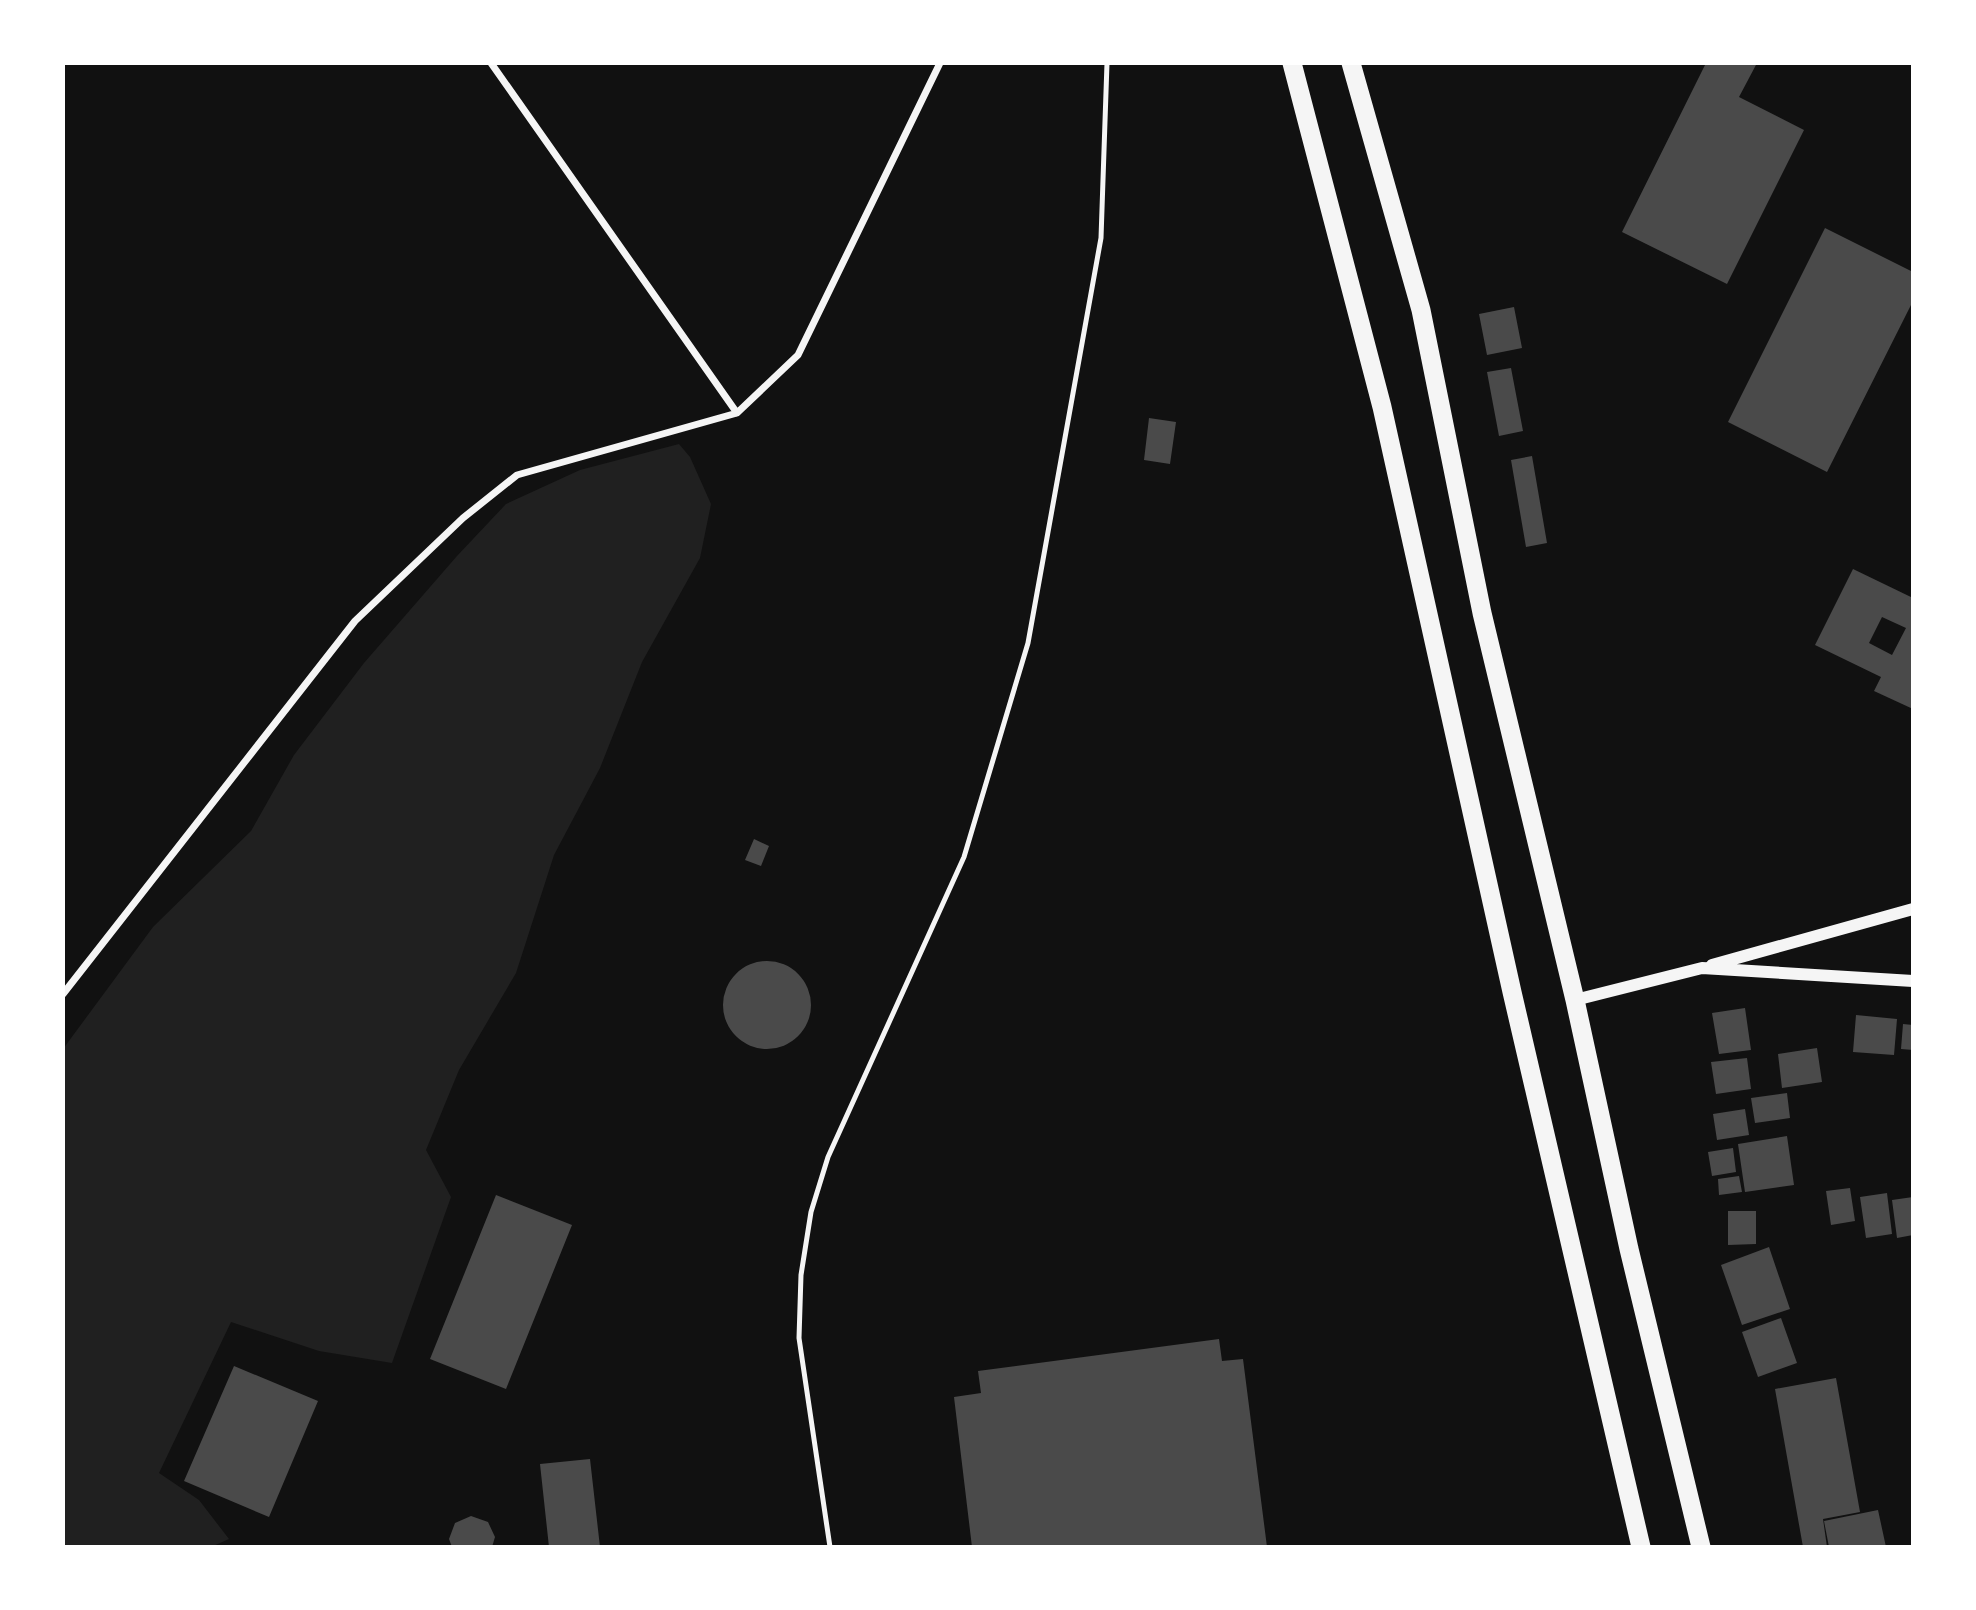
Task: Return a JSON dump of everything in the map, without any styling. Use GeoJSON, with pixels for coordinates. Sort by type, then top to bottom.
{"type":"FeatureCollection","features":[{"type":"Feature","properties":{"kind":"highway"},"geometry":{"type":"LineString","coordinates":[[1292,63],[1382,407],[1518,1019],[1641,1547]]}},
{"type":"Feature","properties":{"kind":"highway"},"geometry":{"type":"LineString","coordinates":[[1351,63],[1421,310],[1482,613],[1575,1000],[1629,1249],[1701,1547]]}},
{"type":"Feature","properties":{"kind":"street"},"geometry":{"type":"LineString","coordinates":[[491,63],[737,413]]}},
{"type":"Feature","properties":{"kind":"street"},"geometry":{"type":"LineString","coordinates":[[63,993],[355,621],[463,518],[517,475],[737,413],[798,355],[940,63]]}},
{"type":"Feature","properties":{"kind":"street"},"geometry":{"type":"LineString","coordinates":[[1575,1000],[1702,968],[1913,909]]}},
{"type":"Feature","properties":{"kind":"street"},"geometry":{"type":"LineString","coordinates":[[1702,968],[1913,981]]}},
{"type":"Feature","properties":{"kind":"lane"},"geometry":{"type":"LineString","coordinates":[[830,1547],[799,1338],[801,1275],[811,1212],[828,1157],[964,858],[1028,643],[1101,238],[1108,63]]}},
{"type":"Feature","properties":{"kind":"shaded area"},"geometry":{"type":"Polygon","coordinates":[[[679,444],[690,457],[711,504],[700,558],[642,662],[600,768],[554,855],[516,973],[459,1070],[426,1150],[451,1197],[392,1363],[319,1351],[231,1322],[159,1473],[199,1500],[229,1539],[211,1547],[63,1547],[63,1049],[153,927],[251,831],[294,755],[364,663],[506,504],[580,470],[679,444]]]}},
{"type":"Feature","properties":{"kind":"building"},"geometry":{"type":"Polygon","coordinates":[[[1706,63],[1757,63],[1739,97],[1804,130],[1727,284],[1622,232],[1706,63]]]}},
{"type":"Feature","properties":{"kind":"building"},"geometry":{"type":"Polygon","coordinates":[[[1825,228],[1913,272],[1913,301],[1827,472],[1728,422],[1825,228]]]}},
{"type":"Feature","properties":{"kind":"building"},"geometry":{"type":"Polygon","coordinates":[[[1514,307],[1522,348],[1487,355],[1479,314],[1514,307]]]}},
{"type":"Feature","properties":{"kind":"building"},"geometry":{"type":"Polygon","coordinates":[[[1511,368],[1523,431],[1499,436],[1487,372],[1511,368]]]}},
{"type":"Feature","properties":{"kind":"building"},"geometry":{"type":"Polygon","coordinates":[[[1149,418],[1176,422],[1170,464],[1144,460],[1149,418]]]}},
{"type":"Feature","properties":{"kind":"building"},"geometry":{"type":"Polygon","coordinates":[[[1532,456],[1547,543],[1526,547],[1511,460],[1532,456]]]}},
{"type":"Feature","properties":{"kind":"building"},"geometry":{"type":"Polygon","coordinates":[[[1853,569],[1913,598],[1913,709],[1874,691],[1881,677],[1815,645],[1853,569]],[[1882,617],[1869,643],[1892,655],[1906,628],[1882,617]]]}},
{"type":"Feature","properties":{"kind":"building"},"geometry":{"type":"Polygon","coordinates":[[[754,839],[769,846],[761,866],[745,860],[754,839]]]}},
{"type":"Feature","properties":{"kind":"building"},"geometry":{"type":"Polygon","coordinates":[[[767,961],[784,965],[798,974],[807,988],[811,1005],[807,1022],[798,1036],[784,1045],[767,1049],[750,1045],[736,1036],[727,1022],[723,1005],[727,988],[736,974],[750,965],[767,961]]]}},
{"type":"Feature","properties":{"kind":"building"},"geometry":{"type":"Polygon","coordinates":[[[1745,1008],[1751,1050],[1719,1054],[1712,1013],[1745,1008]]]}},
{"type":"Feature","properties":{"kind":"building"},"geometry":{"type":"Polygon","coordinates":[[[1856,1015],[1897,1019],[1894,1055],[1853,1052],[1856,1015]]]}},
{"type":"Feature","properties":{"kind":"building"},"geometry":{"type":"Polygon","coordinates":[[[1903,1024],[1913,1025],[1913,1050],[1901,1049],[1903,1024]]]}},
{"type":"Feature","properties":{"kind":"building"},"geometry":{"type":"Polygon","coordinates":[[[1817,1048],[1822,1082],[1782,1088],[1778,1054],[1817,1048]]]}},
{"type":"Feature","properties":{"kind":"building"},"geometry":{"type":"Polygon","coordinates":[[[1747,1058],[1751,1089],[1716,1094],[1711,1062],[1747,1058]]]}},
{"type":"Feature","properties":{"kind":"building"},"geometry":{"type":"Polygon","coordinates":[[[1787,1093],[1790,1118],[1755,1123],[1751,1098],[1787,1093]]]}},
{"type":"Feature","properties":{"kind":"building"},"geometry":{"type":"Polygon","coordinates":[[[1745,1109],[1749,1135],[1717,1140],[1713,1114],[1745,1109]]]}},
{"type":"Feature","properties":{"kind":"building"},"geometry":{"type":"Polygon","coordinates":[[[1787,1136],[1794,1185],[1745,1192],[1738,1144],[1787,1136]]]}},
{"type":"Feature","properties":{"kind":"building"},"geometry":{"type":"Polygon","coordinates":[[[1733,1148],[1736,1172],[1712,1176],[1708,1152],[1733,1148]]]}},
{"type":"Feature","properties":{"kind":"building"},"geometry":{"type":"Polygon","coordinates":[[[1739,1176],[1742,1192],[1719,1195],[1718,1179],[1739,1176]]]}},
{"type":"Feature","properties":{"kind":"building"},"geometry":{"type":"Polygon","coordinates":[[[1850,1188],[1855,1221],[1831,1225],[1826,1191],[1850,1188]]]}},
{"type":"Feature","properties":{"kind":"building"},"geometry":{"type":"Polygon","coordinates":[[[1887,1193],[1892,1234],[1866,1238],[1860,1197],[1887,1193]]]}},
{"type":"Feature","properties":{"kind":"building"},"geometry":{"type":"Polygon","coordinates":[[[496,1195],[572,1225],[506,1389],[430,1359],[496,1195]]]}},
{"type":"Feature","properties":{"kind":"building"},"geometry":{"type":"Polygon","coordinates":[[[1913,1197],[1913,1235],[1897,1238],[1892,1200],[1913,1197]]]}},
{"type":"Feature","properties":{"kind":"building"},"geometry":{"type":"Polygon","coordinates":[[[1728,1211],[1756,1211],[1756,1244],[1728,1245],[1728,1211]]]}},
{"type":"Feature","properties":{"kind":"building"},"geometry":{"type":"Polygon","coordinates":[[[1769,1247],[1790,1309],[1742,1325],[1721,1265],[1769,1247]]]}},
{"type":"Feature","properties":{"kind":"building"},"geometry":{"type":"Polygon","coordinates":[[[1781,1318],[1797,1363],[1758,1377],[1742,1332],[1781,1318]]]}},
{"type":"Feature","properties":{"kind":"building"},"geometry":{"type":"Polygon","coordinates":[[[1219,1339],[1222,1361],[1243,1359],[1267,1547],[972,1547],[954,1397],[981,1393],[978,1371],[1219,1339]]]}},
{"type":"Feature","properties":{"kind":"building"},"geometry":{"type":"Polygon","coordinates":[[[234,1366],[318,1401],[269,1517],[184,1481],[234,1366]]]}},
{"type":"Feature","properties":{"kind":"building"},"geometry":{"type":"Polygon","coordinates":[[[1836,1378],[1860,1512],[1823,1519],[1827,1547],[1803,1547],[1775,1389],[1836,1378]]]}},
{"type":"Feature","properties":{"kind":"building"},"geometry":{"type":"Polygon","coordinates":[[[590,1459],[600,1547],[549,1547],[540,1464],[590,1459]]]}},
{"type":"Feature","properties":{"kind":"building"},"geometry":{"type":"Polygon","coordinates":[[[1878,1510],[1886,1547],[1829,1547],[1824,1521],[1878,1510]]]}},
{"type":"Feature","properties":{"kind":"building"},"geometry":{"type":"Polygon","coordinates":[[[471,1516],[488,1522],[495,1537],[492,1547],[452,1547],[449,1539],[455,1523],[471,1516]]]}}]}
